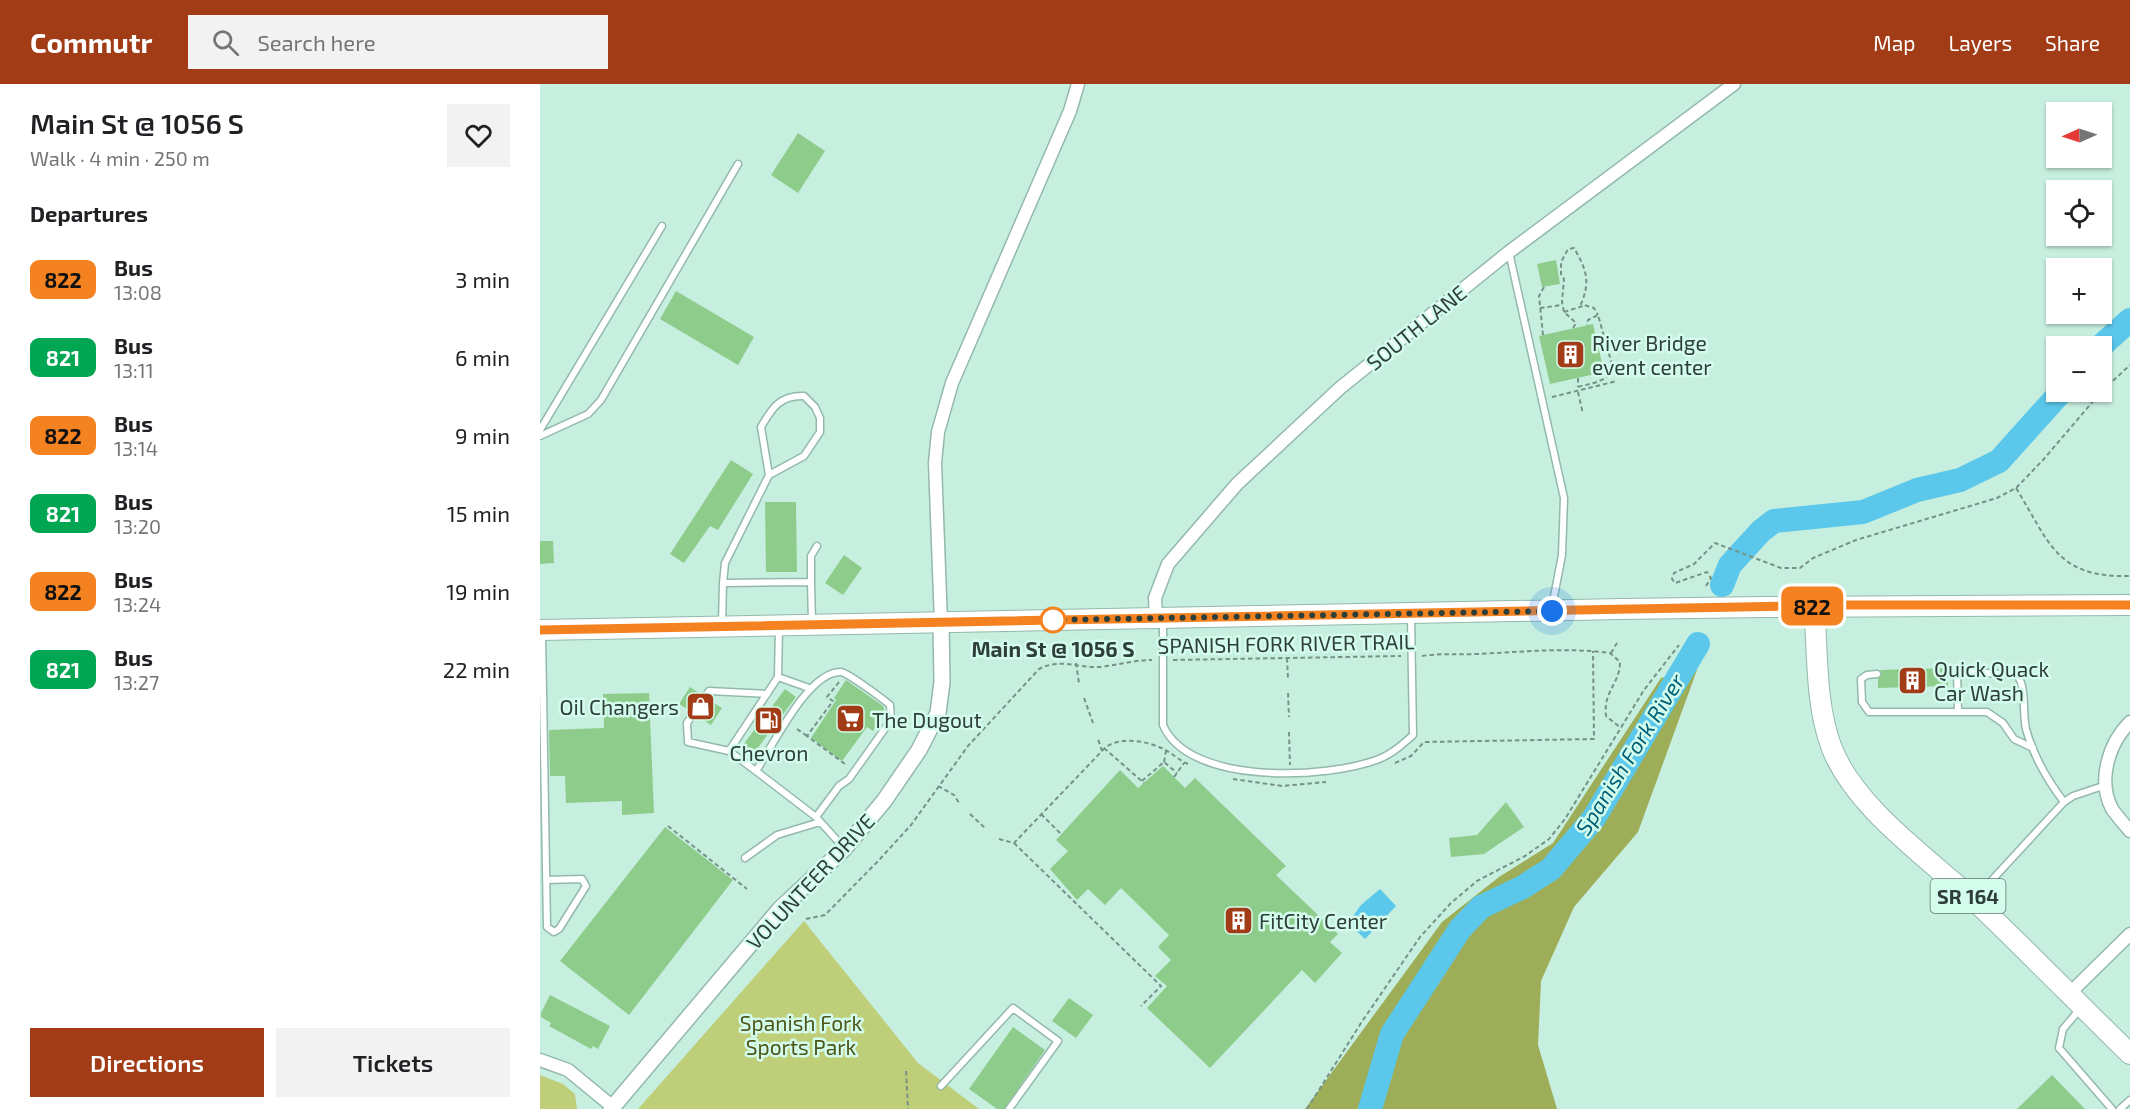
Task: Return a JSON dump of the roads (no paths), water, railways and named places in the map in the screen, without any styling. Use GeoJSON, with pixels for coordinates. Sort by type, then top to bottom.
{"type":"FeatureCollection","features":[{"type":"Feature","properties":{"kind":"main road"},"geometry":{"type":"LineString","coordinates":[[541,630],[1621,609],[2130,605]]}},
{"type":"Feature","properties":{"kind":"main road","name":"SR 164"},"geometry":{"type":"LineString","coordinates":[[1814,606],[1820,700],[1828,736],[1838,761],[1875,813],[1976,903],[2130,1054]]}},
{"type":"Feature","properties":{"kind":"street"},"geometry":{"type":"LineString","coordinates":[[941,624],[935,463],[938,432],[952,383],[1070,111],[1078,84]]}},
{"type":"Feature","properties":{"kind":"street","name":"SOUTH LANE"},"geometry":{"type":"LineString","coordinates":[[1160,619],[1155,598],[1168,564],[1237,484],[1340,388],[1509,252],[1734,84]]}},
{"type":"Feature","properties":{"kind":"street","name":"VOLUNTEER DRIVE"},"geometry":{"type":"LineString","coordinates":[[612,1108],[780,909],[844,849],[884,801],[918,750],[938,713],[942,682],[941,624]]}},
{"type":"Feature","properties":{"kind":"street"},"geometry":{"type":"LineString","coordinates":[[2130,722],[2110,752],[2106,764],[2107,785],[2113,809],[2130,831]]}},
{"type":"Feature","properties":{"kind":"street"},"geometry":{"type":"LineString","coordinates":[[2076,1000],[2130,934]]}},
{"type":"Feature","properties":{"kind":"street"},"geometry":{"type":"LineString","coordinates":[[540,1060],[568,1070],[612,1108]]}},
{"type":"Feature","properties":{"kind":"lane"},"geometry":{"type":"LineString","coordinates":[[540,436],[588,414],[601,400],[738,164]]}},
{"type":"Feature","properties":{"kind":"lane"},"geometry":{"type":"LineString","coordinates":[[540,430],[662,226]]}},
{"type":"Feature","properties":{"kind":"lane"},"geometry":{"type":"LineString","coordinates":[[1509,252],[1564,498],[1562,555],[1552,611]]}},
{"type":"Feature","properties":{"kind":"lane"},"geometry":{"type":"LineString","coordinates":[[722,627],[725,563],[769,475],[804,456],[820,432],[820,418],[815,407],[804,396],[791,396],[779,401],[760,427],[769,475]]}},
{"type":"Feature","properties":{"kind":"lane"},"geometry":{"type":"LineString","coordinates":[[812,626],[812,556],[817,546]]}},
{"type":"Feature","properties":{"kind":"lane"},"geometry":{"type":"LineString","coordinates":[[723,583],[812,582]]}},
{"type":"Feature","properties":{"kind":"lane"},"geometry":{"type":"LineString","coordinates":[[1160,619],[1163,660],[1163,725],[1169,738],[1183,750],[1223,766],[1258,773],[1303,775],[1339,769],[1380,758],[1413,735],[1410,613]]}},
{"type":"Feature","properties":{"kind":"lane"},"geometry":{"type":"LineString","coordinates":[[729,751],[778,678],[778,626]]}},
{"type":"Feature","properties":{"kind":"lane"},"geometry":{"type":"LineString","coordinates":[[541,630],[546,880],[547,927],[554,932],[559,929],[586,886],[582,879],[546,880]]}},
{"type":"Feature","properties":{"kind":"lane"},"geometry":{"type":"LineString","coordinates":[[745,858],[777,835],[818,820],[839,786],[849,779],[891,720],[892,713],[885,700],[843,672],[834,673],[809,688],[756,771]]}},
{"type":"Feature","properties":{"kind":"lane"},"geometry":{"type":"LineString","coordinates":[[1948,673],[1975,673]]}},
{"type":"Feature","properties":{"kind":"lane"},"geometry":{"type":"LineString","coordinates":[[1957,673],[1958,711]]}},
{"type":"Feature","properties":{"kind":"lane"},"geometry":{"type":"LineString","coordinates":[[1984,673],[2017,675],[2022,681],[2024,714],[2033,748],[2052,786],[2064,802]]}},
{"type":"Feature","properties":{"kind":"lane"},"geometry":{"type":"LineString","coordinates":[[1877,674],[1867,675],[1861,679],[1862,702],[1869,712],[1987,712],[1995,716],[2014,739],[2033,748]]}},
{"type":"Feature","properties":{"kind":"lane"},"geometry":{"type":"LineString","coordinates":[[778,678],[809,688]]}},
{"type":"Feature","properties":{"kind":"lane"},"geometry":{"type":"LineString","coordinates":[[767,694],[709,691],[687,723],[688,742],[729,751],[818,820],[844,849]]}},
{"type":"Feature","properties":{"kind":"lane"},"geometry":{"type":"LineString","coordinates":[[1992,880],[2064,802],[2073,796],[2107,785]]}},
{"type":"Feature","properties":{"kind":"lane"},"geometry":{"type":"LineString","coordinates":[[2076,1000],[2063,1029],[2059,1048],[2112,1109]]}},
{"type":"Feature","properties":{"kind":"lane"},"geometry":{"type":"LineString","coordinates":[[941,1086],[1013,1008],[1058,1041],[1010,1109]]}},
{"type":"Feature","properties":{"kind":"lane"},"geometry":{"type":"LineString","coordinates":[[2120,1109],[2130,1100]]}},
{"type":"Feature","properties":{"kind":"water"},"geometry":{"type":"Polygon","coordinates":[[[1380,889],[1396,906],[1365,939],[1348,923],[1361,905],[1380,889]]]}},
{"type":"Feature","properties":{"kind":"waterway","name":"Spanish Fork River"},"geometry":{"type":"LineString","coordinates":[[2112,336],[2130,320]]}},
{"type":"Feature","properties":{"kind":"waterway","name":"Spanish Fork River"},"geometry":{"type":"LineString","coordinates":[[1722,585],[1730,565],[1761,531],[1774,521],[1863,512],[1917,490],[1960,480],[1999,461],[2052,402]]}},
{"type":"Feature","properties":{"kind":"waterway","name":"Spanish Fork River"},"geometry":{"type":"LineString","coordinates":[[1370,1109],[1392,1034],[1460,929],[1481,907],[1523,887],[1551,869],[1594,818],[1698,644]]}},
{"type":"Feature","properties":{"kind":"place","name":"River Bridge event center"},"geometry":{"type":"Point","coordinates":[1571,354]}},
{"type":"Feature","properties":{"kind":"place","name":"Main St @ 1056 S"},"geometry":{"type":"Point","coordinates":[1053,620]}},
{"type":"Feature","properties":{"kind":"place","name":"Quick Quack Car Wash"},"geometry":{"type":"Point","coordinates":[1913,680]}},
{"type":"Feature","properties":{"kind":"place","name":"Oil Changers"},"geometry":{"type":"Point","coordinates":[700,706]}},
{"type":"Feature","properties":{"kind":"place","name":"The Dugout"},"geometry":{"type":"Point","coordinates":[851,719]}},
{"type":"Feature","properties":{"kind":"place","name":"Chevron"},"geometry":{"type":"Point","coordinates":[769,721]}},
{"type":"Feature","properties":{"kind":"place","name":"FitCity Center"},"geometry":{"type":"Point","coordinates":[1238,920]}},
{"type":"Feature","properties":{"kind":"park label","name":"Spanish Fork Sports Park"},"geometry":{"type":"Point","coordinates":[801,1034]}}]}
